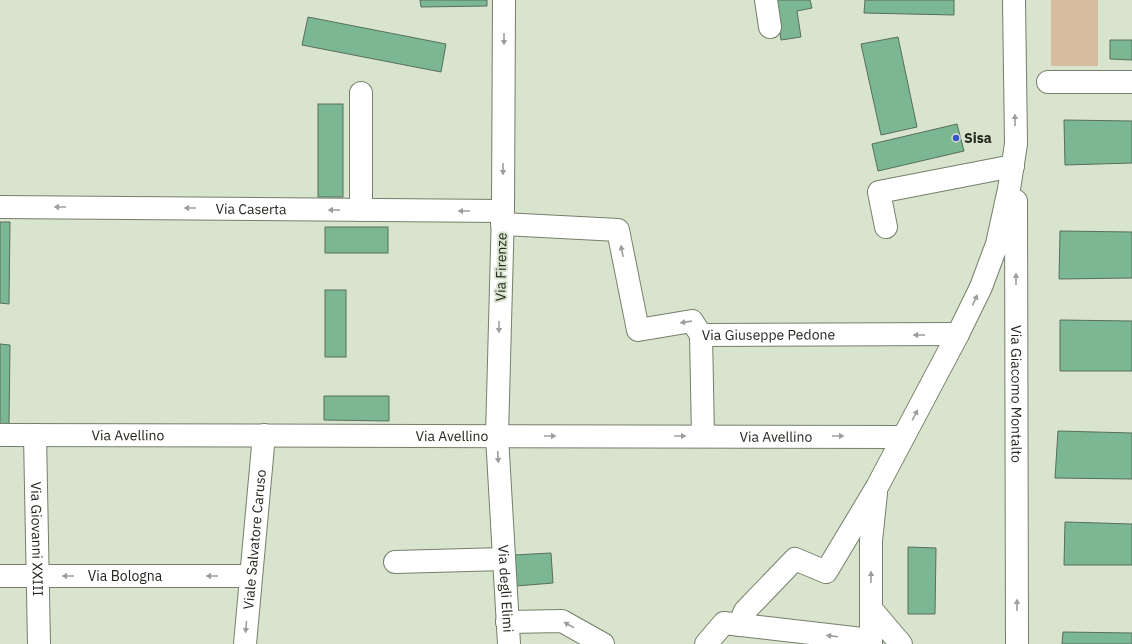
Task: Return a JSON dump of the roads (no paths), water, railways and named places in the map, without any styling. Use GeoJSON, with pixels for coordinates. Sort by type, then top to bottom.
{"type":"FeatureCollection","features":[{"type":"Feature","properties":{"kind":"street","name":"Via Firenze"},"geometry":{"type":"LineString","coordinates":[[502,533],[497,436],[502,218],[504,0]]}},
{"type":"Feature","properties":{"kind":"street"},"geometry":{"type":"LineString","coordinates":[[766,0],[770,27]]}},
{"type":"Feature","properties":{"kind":"street"},"geometry":{"type":"LineString","coordinates":[[739,625],[745,611],[795,559],[826,572],[876,487],[958,334],[981,287],[997,244],[1009,189],[1016,144],[1014,0]]}},
{"type":"Feature","properties":{"kind":"street"},"geometry":{"type":"LineString","coordinates":[[1048,82],[1132,82]]}},
{"type":"Feature","properties":{"kind":"street"},"geometry":{"type":"LineString","coordinates":[[361,93],[361,210]]}},
{"type":"Feature","properties":{"kind":"street","name":"Via Giacomo Montalto"},"geometry":{"type":"LineString","coordinates":[[1016,144],[1017,644]]}},
{"type":"Feature","properties":{"kind":"street"},"geometry":{"type":"LineString","coordinates":[[886,226],[879,192],[1012,166]]}},
{"type":"Feature","properties":{"kind":"street","name":"Via Caserta"},"geometry":{"type":"LineString","coordinates":[[0,207],[361,210],[502,218]]}},
{"type":"Feature","properties":{"kind":"street","name":"Via Giuseppe Pedone"},"geometry":{"type":"LineString","coordinates":[[502,218],[618,230],[638,330],[692,321],[701,335],[958,334]]}},
{"type":"Feature","properties":{"kind":"street"},"geometry":{"type":"LineString","coordinates":[[701,335],[703,436]]}},
{"type":"Feature","properties":{"kind":"street","name":"Via Avellino"},"geometry":{"type":"LineString","coordinates":[[0,435],[903,437]]}},
{"type":"Feature","properties":{"kind":"street","name":"Via Giovanni XXIII"},"geometry":{"type":"LineString","coordinates":[[35,435],[39,644]]}},
{"type":"Feature","properties":{"kind":"street","name":"Viale Salvatore Caruso"},"geometry":{"type":"LineString","coordinates":[[245,644],[264,435]]}},
{"type":"Feature","properties":{"kind":"street"},"geometry":{"type":"LineString","coordinates":[[706,644],[724,623],[871,642],[872,541],[876,487]]}},
{"type":"Feature","properties":{"kind":"street","name":"Via degli Elimi"},"geometry":{"type":"LineString","coordinates":[[502,533],[509,644]]}},
{"type":"Feature","properties":{"kind":"street"},"geometry":{"type":"LineString","coordinates":[[395,562],[504,559]]}},
{"type":"Feature","properties":{"kind":"street","name":"Via Bologna"},"geometry":{"type":"LineString","coordinates":[[0,576],[251,576]]}},
{"type":"Feature","properties":{"kind":"street"},"geometry":{"type":"LineString","coordinates":[[871,609],[901,644]]}},
{"type":"Feature","properties":{"kind":"street"},"geometry":{"type":"LineString","coordinates":[[507,622],[562,621],[603,644]]}},
{"type":"Feature","properties":{"kind":"place","name":"Sisa"},"geometry":{"type":"Point","coordinates":[956,138]}}]}
